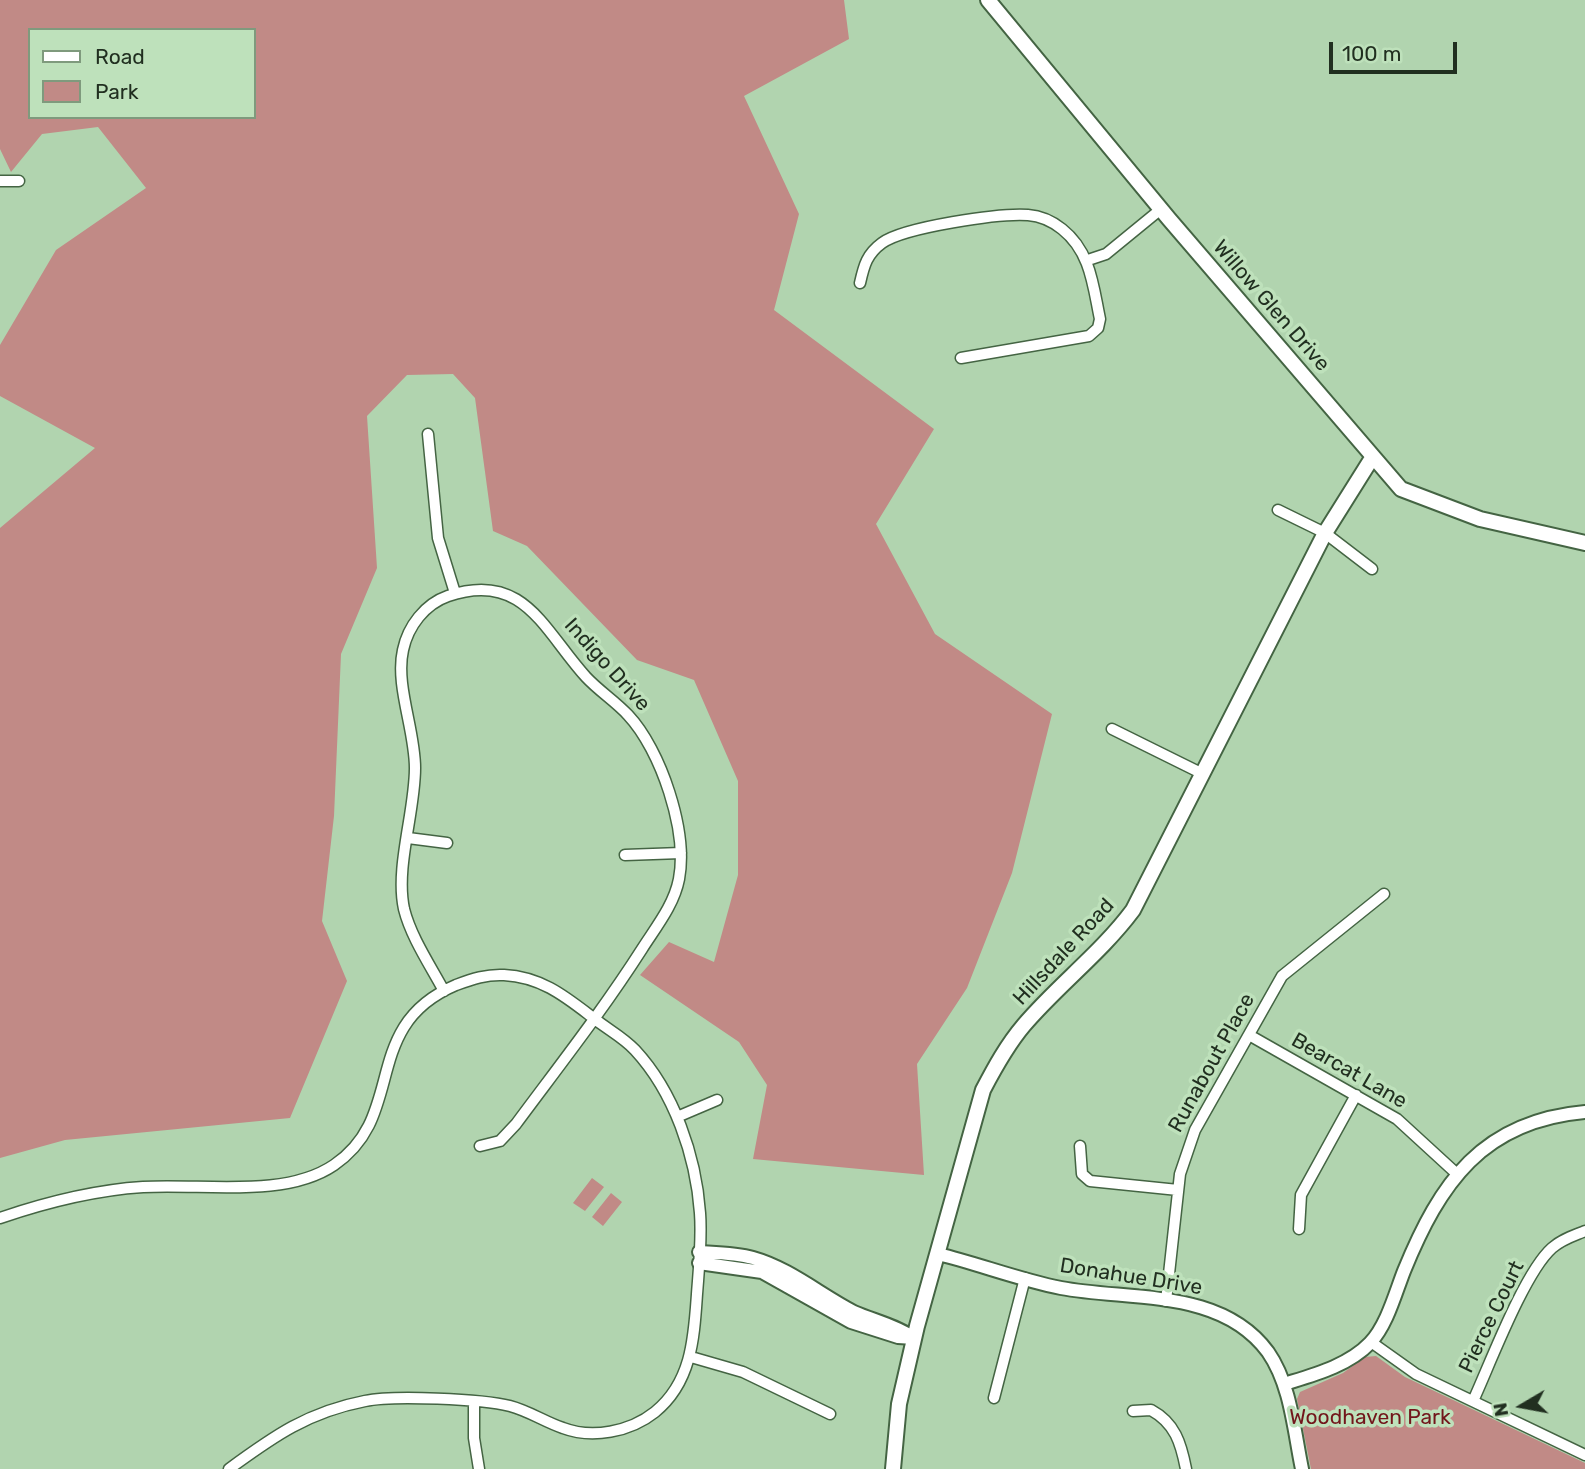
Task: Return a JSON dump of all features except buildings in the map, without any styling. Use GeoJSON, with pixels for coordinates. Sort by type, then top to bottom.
{"type":"FeatureCollection","features":[{"type":"Feature","properties":{"kind":"main road","name":"Willow Glen Drive"},"geometry":{"type":"LineString","coordinates":[[988,0],[1161,209],[1401,489],[1413,496],[1480,519],[1585,543]]}},
{"type":"Feature","properties":{"kind":"main road","name":"Hillsdale Road"},"geometry":{"type":"LineString","coordinates":[[892,1469],[899,1404],[914,1338],[972,1117],[998,1061],[1026,1023],[1119,929],[1133,910],[1325,533],[1372,458]]}},
{"type":"Feature","properties":{"kind":"street"},"geometry":{"type":"LineString","coordinates":[[0,181],[19,181]]}},
{"type":"Feature","properties":{"kind":"street"},"geometry":{"type":"LineString","coordinates":[[1088,260],[1106,254],[1161,209]]}},
{"type":"Feature","properties":{"kind":"street"},"geometry":{"type":"LineString","coordinates":[[860,283],[865,258],[887,240],[911,231],[1008,216],[1029,215],[1053,222],[1066,232],[1088,260],[1100,319],[1098,328],[1089,335],[961,358]]}},
{"type":"Feature","properties":{"kind":"street"},"geometry":{"type":"LineString","coordinates":[[428,434],[438,538],[456,593]]}},
{"type":"Feature","properties":{"kind":"street"},"geometry":{"type":"LineString","coordinates":[[1278,510],[1325,533],[1372,569]]}},
{"type":"Feature","properties":{"kind":"street","name":"Indigo Drive"},"geometry":{"type":"LineString","coordinates":[[444,990],[409,925],[401,888],[415,798],[415,758],[402,678],[403,650],[409,632],[425,610],[439,599],[456,593],[493,590],[508,593],[527,606],[586,677],[628,715],[649,742],[678,827],[681,853],[677,885],[667,911],[595,1019],[516,1124],[500,1141],[480,1146]]}},
{"type":"Feature","properties":{"kind":"street"},"geometry":{"type":"LineString","coordinates":[[1112,729],[1203,774]]}},
{"type":"Feature","properties":{"kind":"street"},"geometry":{"type":"LineString","coordinates":[[408,838],[447,843]]}},
{"type":"Feature","properties":{"kind":"street"},"geometry":{"type":"LineString","coordinates":[[625,855],[681,853]]}},
{"type":"Feature","properties":{"kind":"street","name":"Runabout Place"},"geometry":{"type":"LineString","coordinates":[[1166,1301],[1178,1190],[1186,1152],[1195,1130],[1282,976],[1384,894]]}},
{"type":"Feature","properties":{"kind":"street"},"geometry":{"type":"LineString","coordinates":[[0,1218],[141,1187],[270,1185],[303,1180],[322,1172],[347,1155],[369,1129],[379,1108],[386,1065],[397,1039],[418,1010],[444,990],[486,976],[513,976],[565,994],[633,1047],[657,1077],[677,1117],[696,1180],[700,1215],[695,1336],[691,1357],[677,1386],[665,1402],[643,1420],[617,1430],[578,1432],[509,1406],[389,1398],[330,1410],[297,1422],[229,1469]]}},
{"type":"Feature","properties":{"kind":"street","name":"Bearcat Lane"},"geometry":{"type":"LineString","coordinates":[[1248,1035],[1397,1119],[1457,1174]]}},
{"type":"Feature","properties":{"kind":"street"},"geometry":{"type":"LineString","coordinates":[[1299,1229],[1301,1195],[1356,1095]]}},
{"type":"Feature","properties":{"kind":"street"},"geometry":{"type":"LineString","coordinates":[[677,1117],[717,1100]]}},
{"type":"Feature","properties":{"kind":"street"},"geometry":{"type":"LineString","coordinates":[[1284,1384],[1334,1367],[1371,1342],[1384,1320],[1431,1209],[1457,1174],[1491,1144],[1518,1129],[1546,1119],[1585,1112]]}},
{"type":"Feature","properties":{"kind":"street"},"geometry":{"type":"LineString","coordinates":[[1080,1146],[1082,1174],[1090,1181],[1178,1190]]}},
{"type":"Feature","properties":{"kind":"street","name":"Pierce Court"},"geometry":{"type":"LineString","coordinates":[[1473,1401],[1531,1276],[1549,1250],[1563,1239],[1585,1231]]}},
{"type":"Feature","properties":{"kind":"street","name":"Donahue Drive"},"geometry":{"type":"LineString","coordinates":[[938,1254],[1061,1288],[1207,1308],[1234,1321],[1267,1351],[1284,1384],[1302,1469]]}},
{"type":"Feature","properties":{"kind":"street"},"geometry":{"type":"LineString","coordinates":[[699,1257],[762,1272],[851,1322],[898,1337],[914,1338]]}},
{"type":"Feature","properties":{"kind":"street"},"geometry":{"type":"LineString","coordinates":[[994,1398],[1025,1278]]}},
{"type":"Feature","properties":{"kind":"street"},"geometry":{"type":"LineString","coordinates":[[1371,1342],[1405,1368],[1584,1452]]}},
{"type":"Feature","properties":{"kind":"street"},"geometry":{"type":"LineString","coordinates":[[691,1357],[743,1372],[830,1414]]}},
{"type":"Feature","properties":{"kind":"street"},"geometry":{"type":"LineString","coordinates":[[474,1403],[474,1438],[479,1469]]}},
{"type":"Feature","properties":{"kind":"street"},"geometry":{"type":"LineString","coordinates":[[1133,1411],[1151,1410],[1171,1425],[1179,1439],[1186,1469]]}},
{"type":"Feature","properties":{"kind":"green space"},"geometry":{"type":"Polygon","coordinates":[[[0,0],[844,0],[849,39],[744,96],[799,214],[774,310],[934,429],[876,524],[935,634],[1052,714],[1012,873],[967,988],[917,1064],[924,1175],[753,1159],[767,1085],[739,1042],[640,975],[669,942],[714,962],[738,875],[738,781],[694,680],[637,660],[527,546],[493,531],[475,398],[453,374],[407,375],[367,416],[377,568],[341,654],[334,816],[322,921],[347,981],[290,1118],[65,1140],[0,1158],[0,528],[95,448],[0,396],[0,345],[56,250],[146,188],[98,127],[42,134],[11,172],[0,149],[0,0]]]}},
{"type":"Feature","properties":{"kind":"green space"},"geometry":{"type":"Polygon","coordinates":[[[592,1178],[604,1187],[585,1211],[573,1203],[592,1178]]]}},
{"type":"Feature","properties":{"kind":"green space"},"geometry":{"type":"Polygon","coordinates":[[[611,1193],[622,1202],[603,1226],[592,1217],[611,1193]]]}},
{"type":"Feature","properties":{"kind":"green space","name":"Woodhaven Park"},"geometry":{"type":"Polygon","coordinates":[[[1376,1356],[1405,1377],[1585,1463],[1585,1469],[1311,1469],[1297,1399],[1300,1392],[1343,1373],[1365,1357],[1376,1356]]]}}]}
